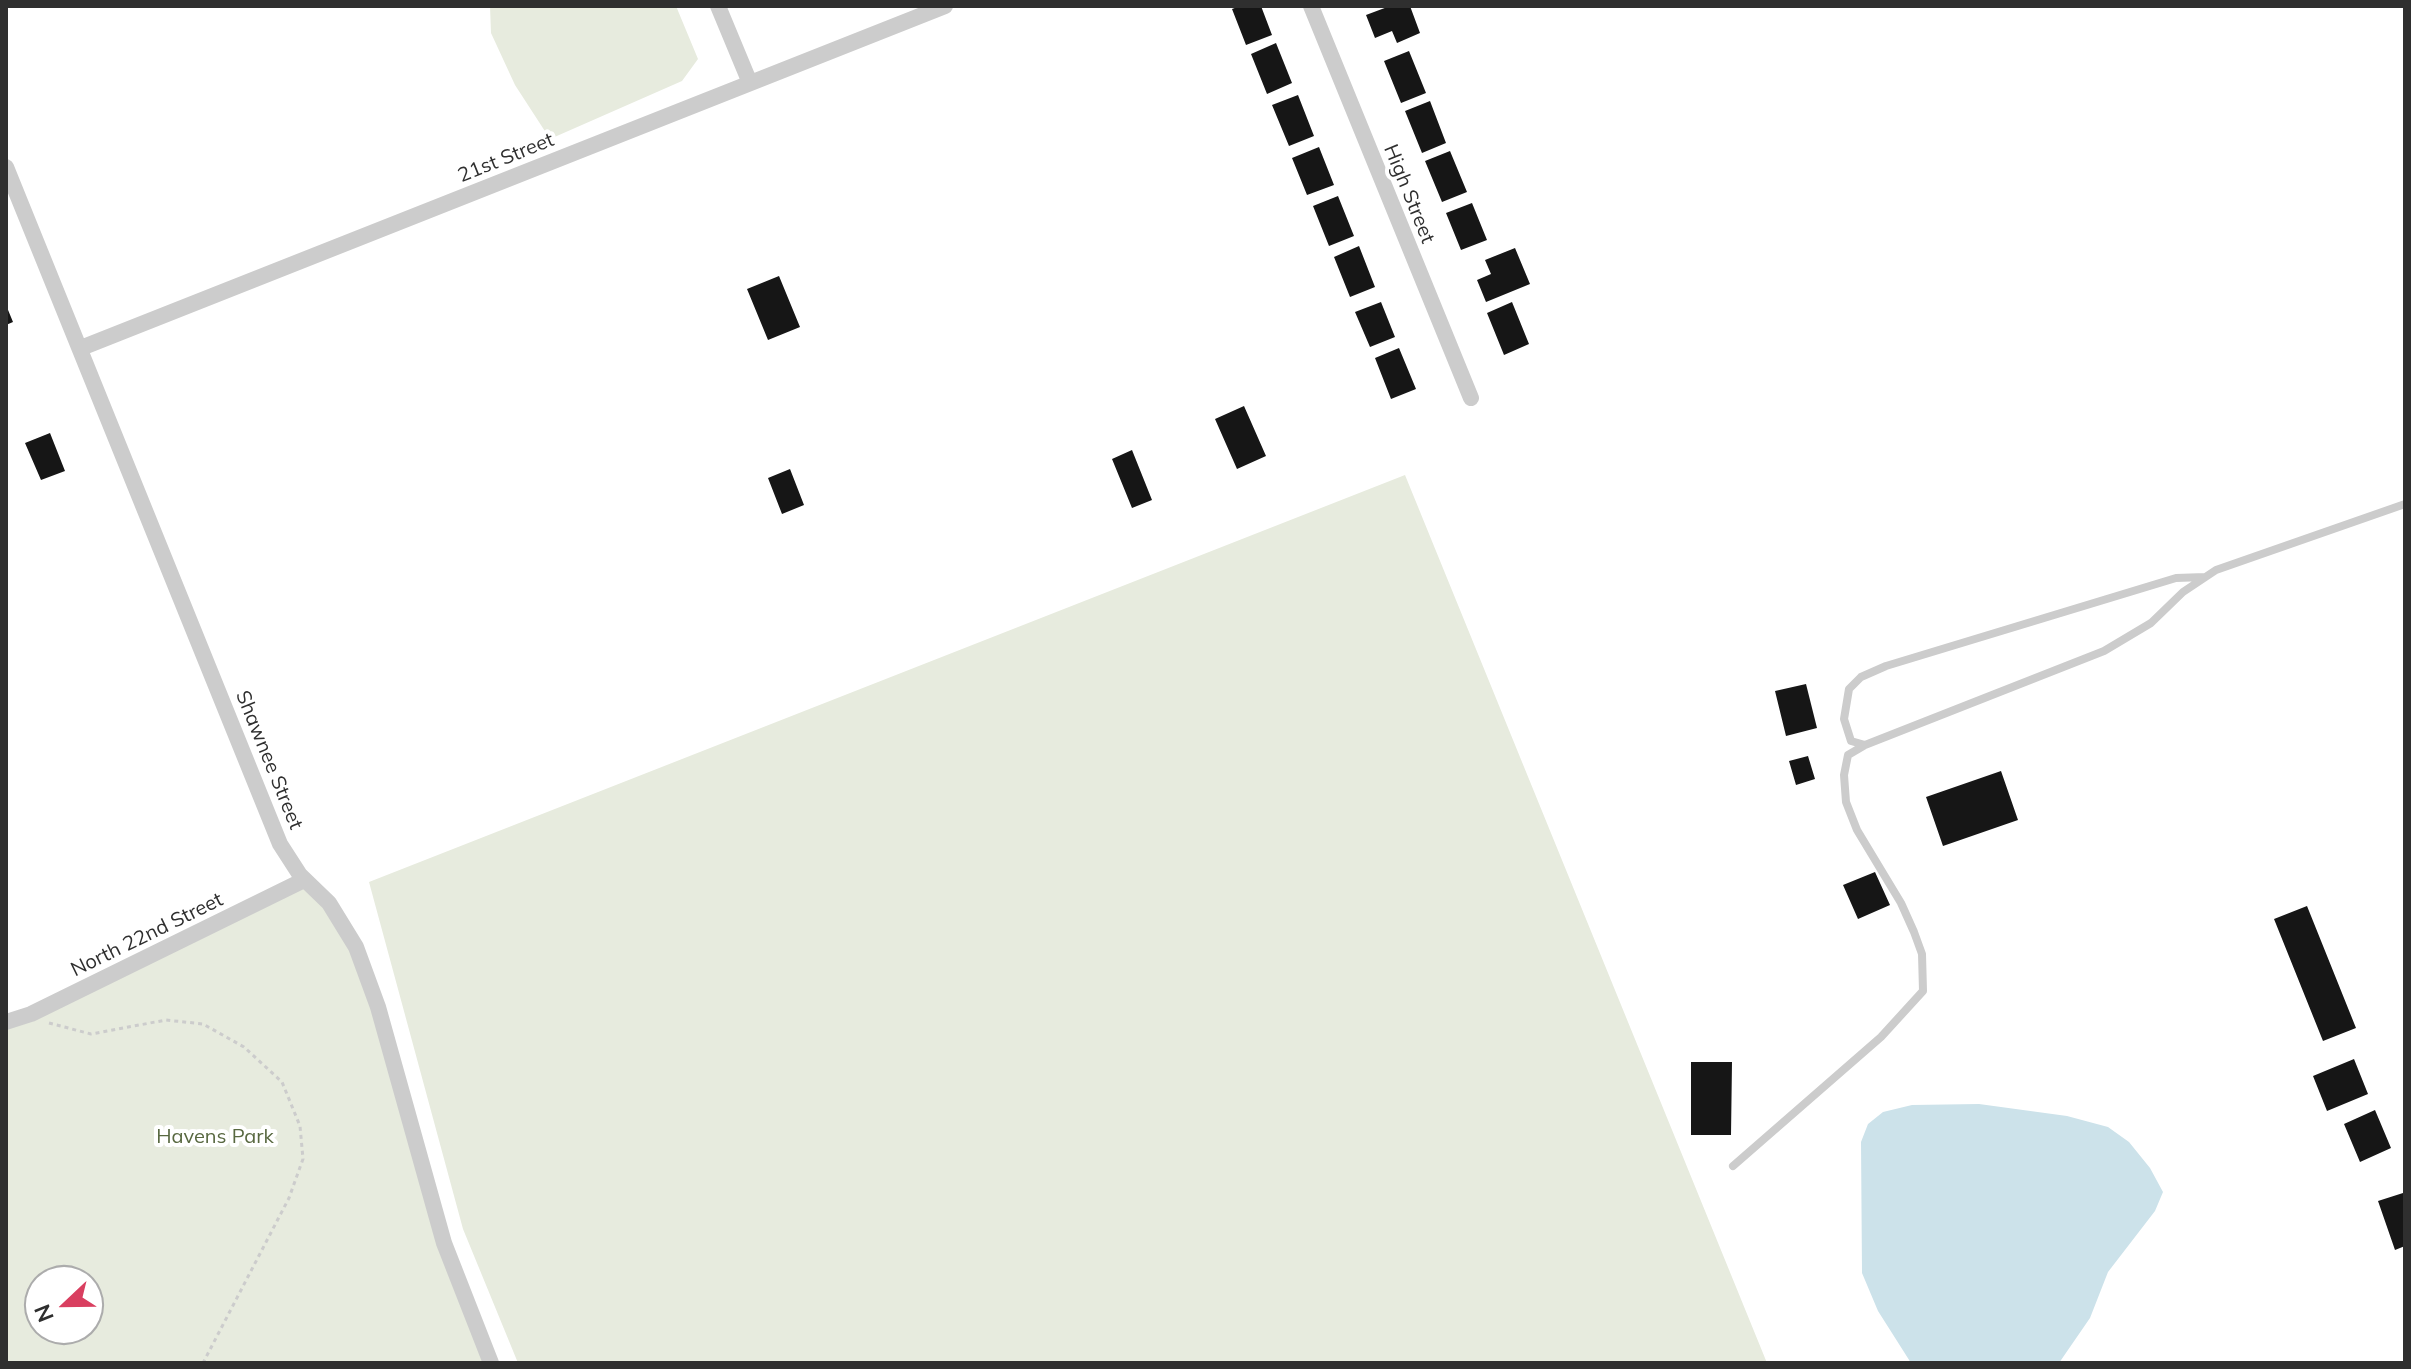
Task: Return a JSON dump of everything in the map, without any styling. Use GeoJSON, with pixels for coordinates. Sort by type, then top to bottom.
{"type":"FeatureCollection","features":[{"type":"Feature","properties":{"kind":"street"},"geometry":{"type":"LineString","coordinates":[[718,6],[750,83]]}},
{"type":"Feature","properties":{"kind":"street","name":"21st Street"},"geometry":{"type":"LineString","coordinates":[[81,348],[945,6]]}},
{"type":"Feature","properties":{"kind":"street","name":"High Street"},"geometry":{"type":"LineString","coordinates":[[1311,6],[1471,398]]}},
{"type":"Feature","properties":{"kind":"street","name":"Shawnee Street"},"geometry":{"type":"LineString","coordinates":[[6,167],[280,844],[304,880],[329,903],[356,947],[386,1034],[444,1243],[491,1363]]}},
{"type":"Feature","properties":{"kind":"street","name":"North 22nd Street"},"geometry":{"type":"LineString","coordinates":[[6,1022],[31,1014],[304,880]]}},
{"type":"Feature","properties":{"kind":"lane"},"geometry":{"type":"LineString","coordinates":[[1733,1166],[1881,1037],[1923,991],[1922,954],[1914,932],[1901,903],[1857,830],[1846,802],[1844,775],[1848,755],[1865,745],[2104,651],[2151,623],[2216,570],[2405,504]]}},
{"type":"Feature","properties":{"kind":"lane"},"geometry":{"type":"LineString","coordinates":[[1865,745],[1851,741],[1844,719],[1849,689],[1861,677],[1886,666],[2176,578],[2205,577]]}},
{"type":"Feature","properties":{"kind":"path"},"geometry":{"type":"LineString","coordinates":[[31,1014],[59,1028],[91,1034],[166,1020],[203,1024],[244,1047],[282,1082],[300,1126],[303,1159],[289,1198],[203,1363]]}},
{"type":"Feature","properties":{"kind":"green space"},"geometry":{"type":"Polygon","coordinates":[[[490,6],[676,6],[698,59],[682,81],[550,139],[515,85],[491,33],[490,6]]]}},
{"type":"Feature","properties":{"kind":"green space"},"geometry":{"type":"Polygon","coordinates":[[[1405,475],[1767,1363],[518,1363],[463,1229],[369,882],[1405,475]]]}},
{"type":"Feature","properties":{"kind":"green space","name":"Havens Park"},"geometry":{"type":"Polygon","coordinates":[[[304,880],[356,947],[491,1363],[6,1363],[6,1022],[304,880]]]}},
{"type":"Feature","properties":{"kind":"water"},"geometry":{"type":"Polygon","coordinates":[[[1979,1104],[2067,1116],[2108,1127],[2129,1142],[2150,1168],[2163,1192],[2155,1211],[2108,1272],[2090,1318],[2059,1363],[1911,1363],[1878,1311],[1862,1273],[1861,1142],[1868,1124],[1883,1112],[1912,1105],[1979,1104]]]}},
{"type":"Feature","properties":{"kind":"building"},"geometry":{"type":"Polygon","coordinates":[[[1261,6],[1272,35],[1246,45],[1232,9],[1261,6]]]}},
{"type":"Feature","properties":{"kind":"building"},"geometry":{"type":"Polygon","coordinates":[[[1390,6],[1410,6],[1420,33],[1397,43],[1392,31],[1375,38],[1366,15],[1390,6]]]}},
{"type":"Feature","properties":{"kind":"building"},"geometry":{"type":"Polygon","coordinates":[[[1276,43],[1292,83],[1267,94],[1251,54],[1276,43]]]}},
{"type":"Feature","properties":{"kind":"building"},"geometry":{"type":"Polygon","coordinates":[[[1409,51],[1426,93],[1401,103],[1384,61],[1409,51]]]}},
{"type":"Feature","properties":{"kind":"building"},"geometry":{"type":"Polygon","coordinates":[[[1298,95],[1314,136],[1289,146],[1272,105],[1298,95]]]}},
{"type":"Feature","properties":{"kind":"building"},"geometry":{"type":"Polygon","coordinates":[[[1430,101],[1446,143],[1422,153],[1405,111],[1430,101]]]}},
{"type":"Feature","properties":{"kind":"building"},"geometry":{"type":"Polygon","coordinates":[[[1319,147],[1334,185],[1307,195],[1292,158],[1319,147]]]}},
{"type":"Feature","properties":{"kind":"building"},"geometry":{"type":"Polygon","coordinates":[[[1450,151],[1467,192],[1442,202],[1425,161],[1450,151]]]}},
{"type":"Feature","properties":{"kind":"building"},"geometry":{"type":"Polygon","coordinates":[[[1338,196],[1354,236],[1329,246],[1313,206],[1338,196]]]}},
{"type":"Feature","properties":{"kind":"building"},"geometry":{"type":"Polygon","coordinates":[[[1472,203],[1487,240],[1461,250],[1446,213],[1472,203]]]}},
{"type":"Feature","properties":{"kind":"building"},"geometry":{"type":"Polygon","coordinates":[[[1359,246],[1375,287],[1350,297],[1334,257],[1359,246]]]}},
{"type":"Feature","properties":{"kind":"building"},"geometry":{"type":"Polygon","coordinates":[[[1515,248],[1530,284],[1486,302],[1477,280],[1491,274],[1485,260],[1515,248]]]}},
{"type":"Feature","properties":{"kind":"building"},"geometry":{"type":"Polygon","coordinates":[[[779,276],[800,327],[768,340],[747,289],[779,276]]]}},
{"type":"Feature","properties":{"kind":"building"},"geometry":{"type":"Polygon","coordinates":[[[1381,302],[1395,337],[1370,347],[1355,312],[1381,302]]]}},
{"type":"Feature","properties":{"kind":"building"},"geometry":{"type":"Polygon","coordinates":[[[1512,302],[1529,344],[1504,355],[1487,313],[1512,302]]]}},
{"type":"Feature","properties":{"kind":"building"},"geometry":{"type":"Polygon","coordinates":[[[6,305],[13,322],[6,325],[6,305]]]}},
{"type":"Feature","properties":{"kind":"building"},"geometry":{"type":"Polygon","coordinates":[[[1399,348],[1416,389],[1391,399],[1375,358],[1399,348]]]}},
{"type":"Feature","properties":{"kind":"building"},"geometry":{"type":"Polygon","coordinates":[[[1244,406],[1266,456],[1237,469],[1215,419],[1244,406]]]}},
{"type":"Feature","properties":{"kind":"building"},"geometry":{"type":"Polygon","coordinates":[[[50,433],[65,471],[41,480],[25,443],[50,433]]]}},
{"type":"Feature","properties":{"kind":"building"},"geometry":{"type":"Polygon","coordinates":[[[1132,450],[1152,500],[1132,508],[1112,459],[1132,450]]]}},
{"type":"Feature","properties":{"kind":"building"},"geometry":{"type":"Polygon","coordinates":[[[790,469],[804,505],[782,514],[768,478],[790,469]]]}},
{"type":"Feature","properties":{"kind":"building"},"geometry":{"type":"Polygon","coordinates":[[[1806,684],[1817,728],[1786,736],[1775,691],[1806,684]]]}},
{"type":"Feature","properties":{"kind":"building"},"geometry":{"type":"Polygon","coordinates":[[[1808,756],[1815,779],[1796,785],[1789,761],[1808,756]]]}},
{"type":"Feature","properties":{"kind":"building"},"geometry":{"type":"Polygon","coordinates":[[[2001,771],[2018,820],[1943,846],[1926,797],[2001,771]]]}},
{"type":"Feature","properties":{"kind":"building"},"geometry":{"type":"Polygon","coordinates":[[[1875,872],[1890,905],[1858,919],[1843,885],[1875,872]]]}},
{"type":"Feature","properties":{"kind":"building"},"geometry":{"type":"Polygon","coordinates":[[[2307,906],[2356,1028],[2323,1041],[2274,919],[2307,906]]]}},
{"type":"Feature","properties":{"kind":"building"},"geometry":{"type":"Polygon","coordinates":[[[2354,1059],[2368,1094],[2327,1111],[2313,1076],[2354,1059]]]}},
{"type":"Feature","properties":{"kind":"building"},"geometry":{"type":"Polygon","coordinates":[[[1691,1062],[1732,1062],[1731,1135],[1691,1135],[1691,1062]]]}},
{"type":"Feature","properties":{"kind":"building"},"geometry":{"type":"Polygon","coordinates":[[[2375,1110],[2391,1148],[2360,1162],[2344,1124],[2375,1110]]]}},
{"type":"Feature","properties":{"kind":"building"},"geometry":{"type":"Polygon","coordinates":[[[2403,1193],[2405,1246],[2395,1250],[2378,1201],[2403,1193]]]}}]}
